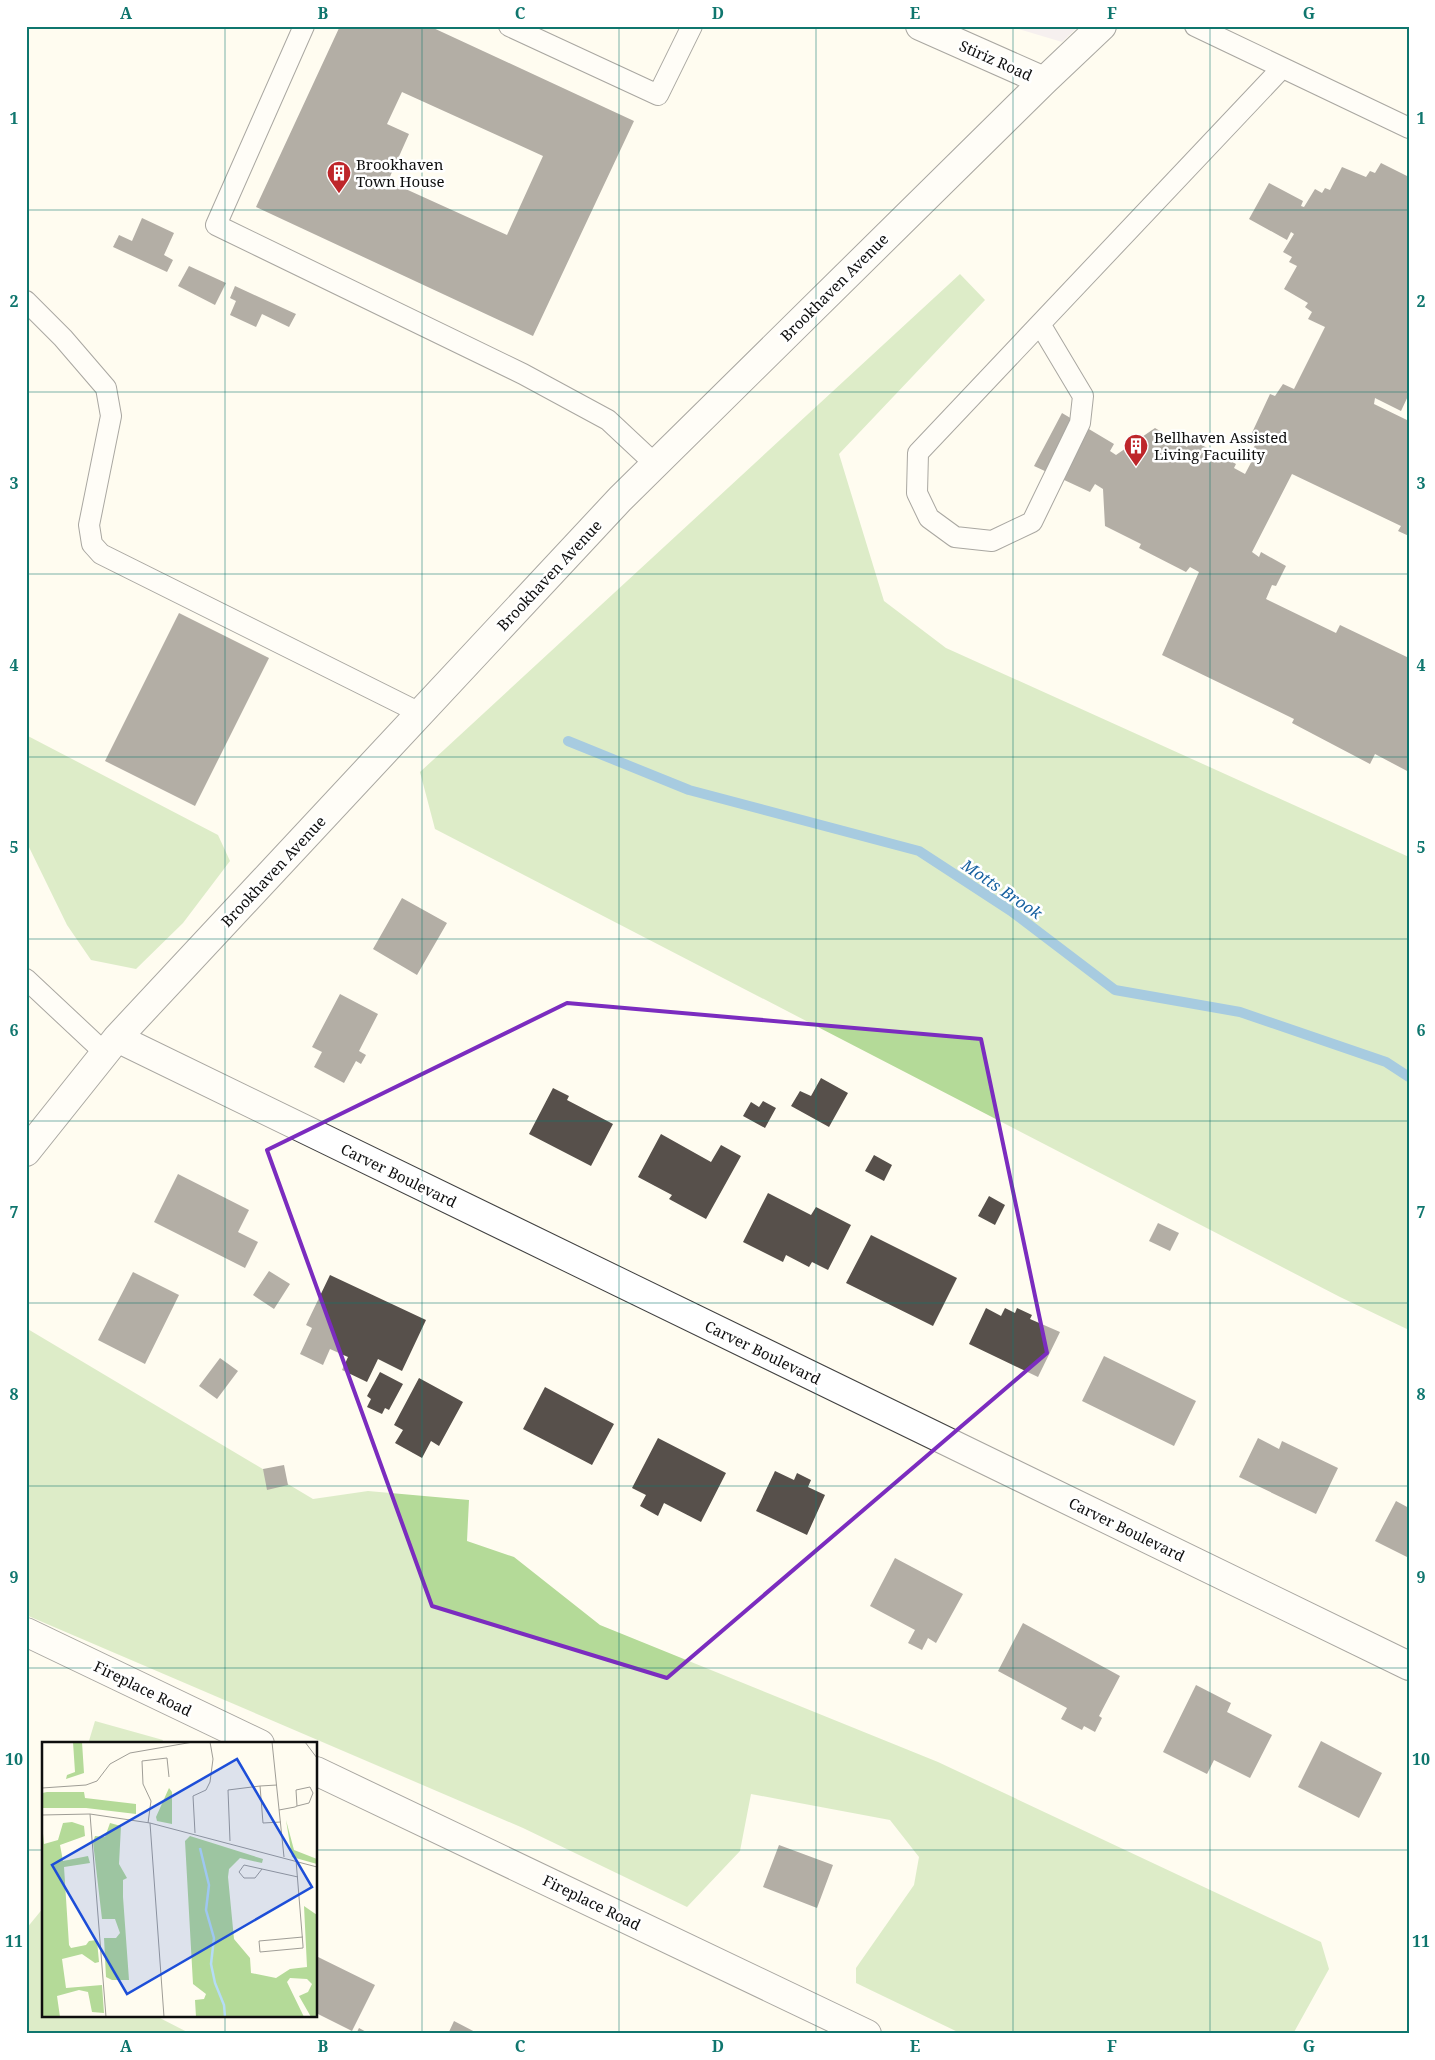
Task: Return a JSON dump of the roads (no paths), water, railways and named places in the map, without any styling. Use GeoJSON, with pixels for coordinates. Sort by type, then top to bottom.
{"type":"FeatureCollection","features":[{"type":"Feature","properties":{"kind":"street","name":"Stiriz Road"},"geometry":{"type":"LineString","coordinates":[[920,26],[1044,81]]}},
{"type":"Feature","properties":{"kind":"street","name":"Brookhaven Avenue"},"geometry":{"type":"LineString","coordinates":[[26,1152],[111,1045],[655,464],[1102,26]]}},
{"type":"Feature","properties":{"kind":"street","name":"Carver Boulevard"},"geometry":{"type":"LineString","coordinates":[[111,1045],[1409,1666]]}},
{"type":"Feature","properties":{"kind":"street","name":"Fireplace Road"},"geometry":{"type":"LineString","coordinates":[[26,1632],[256,1742]]}},
{"type":"Feature","properties":{"kind":"street","name":"Fireplace Road"},"geometry":{"type":"LineString","coordinates":[[318,1772],[867,2034]]}},
{"type":"Feature","properties":{"kind":"lane"},"geometry":{"type":"LineString","coordinates":[[304,26],[216,225],[532,378],[608,420],[655,464]]}},
{"type":"Feature","properties":{"kind":"lane"},"geometry":{"type":"LineString","coordinates":[[509,26],[658,95],[692,26]]}},
{"type":"Feature","properties":{"kind":"lane"},"geometry":{"type":"LineString","coordinates":[[1195,26],[1409,128]]}},
{"type":"Feature","properties":{"kind":"lane"},"geometry":{"type":"LineString","coordinates":[[1040,324],[1083,396],[1080,423],[1032,522],[992,541],[955,537],[929,518],[917,493],[918,453],[1282,68]]}},
{"type":"Feature","properties":{"kind":"lane"},"geometry":{"type":"LineString","coordinates":[[26,301],[63,338],[106,388],[111,416],[89,525],[92,544],[101,554],[420,713]]}},
{"type":"Feature","properties":{"kind":"lane"},"geometry":{"type":"LineString","coordinates":[[26,979],[111,1045]]}},
{"type":"Feature","properties":{"kind":"waterway","name":"Motts Brook"},"geometry":{"type":"LineString","coordinates":[[568,741],[689,790],[919,851],[1011,911],[1115,990],[1240,1012],[1386,1062],[1409,1077]]}},
{"type":"Feature","properties":{"kind":"place","name":"Brookhaven Town House"},"geometry":{"type":"Point","coordinates":[339,194]}},
{"type":"Feature","properties":{"kind":"place","name":"Bellhaven Assisted Living Facuility"},"geometry":{"type":"Point","coordinates":[1136,467]}}]}
